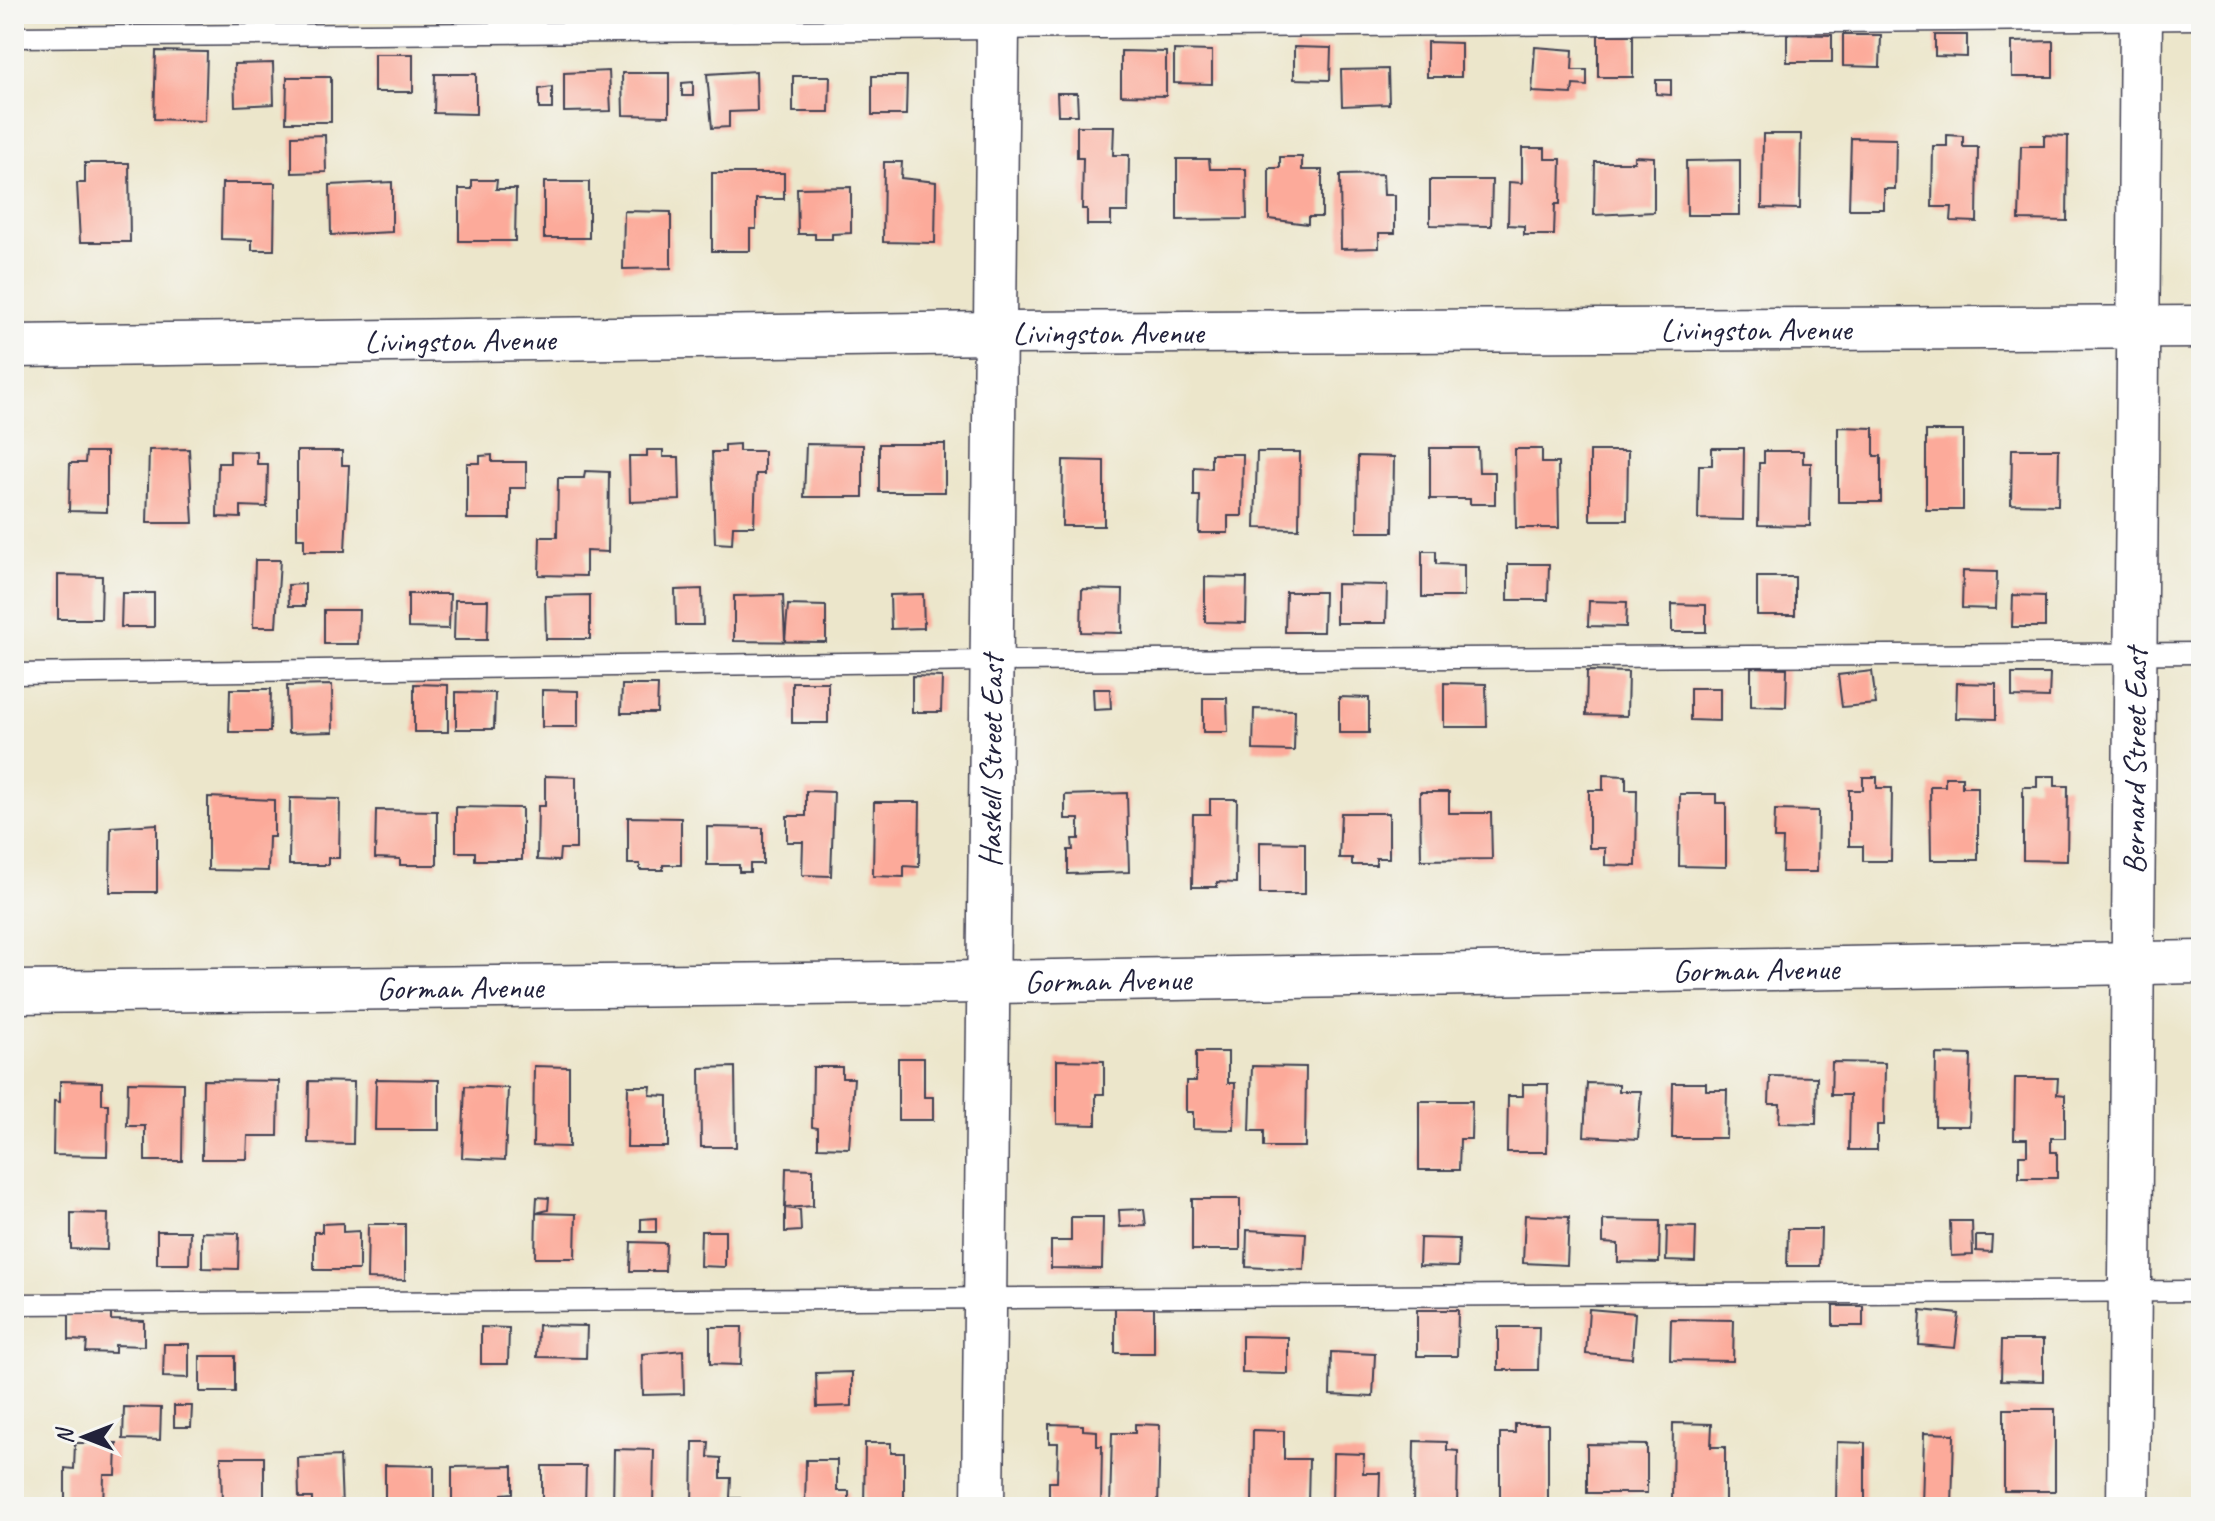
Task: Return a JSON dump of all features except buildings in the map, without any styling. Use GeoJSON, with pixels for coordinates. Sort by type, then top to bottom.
{"type":"FeatureCollection","features":[{"type":"Feature","properties":{"kind":"street","name":"Bernard Street East"},"geometry":{"type":"LineString","coordinates":[[2128,1507],[2141,17]]}},
{"type":"Feature","properties":{"kind":"street","name":"Haskell Street East"},"geometry":{"type":"LineString","coordinates":[[983,1507],[990,661],[1000,21]]}},
{"type":"Feature","properties":{"kind":"street","name":"Livingston Avenue"},"geometry":{"type":"LineString","coordinates":[[14,346],[994,333],[2201,327]]}},
{"type":"Feature","properties":{"kind":"street","name":"Gorman Avenue"},"geometry":{"type":"LineString","coordinates":[[14,992],[989,982],[2201,962]]}},
{"type":"Feature","properties":{"kind":"lane"},"geometry":{"type":"LineString","coordinates":[[14,37],[1000,21],[2201,19]]}},
{"type":"Feature","properties":{"kind":"lane"},"geometry":{"type":"LineString","coordinates":[[14,674],[990,661],[2201,653]]}},
{"type":"Feature","properties":{"kind":"lane"},"geometry":{"type":"LineString","coordinates":[[14,1304],[2201,1291]]}}]}
